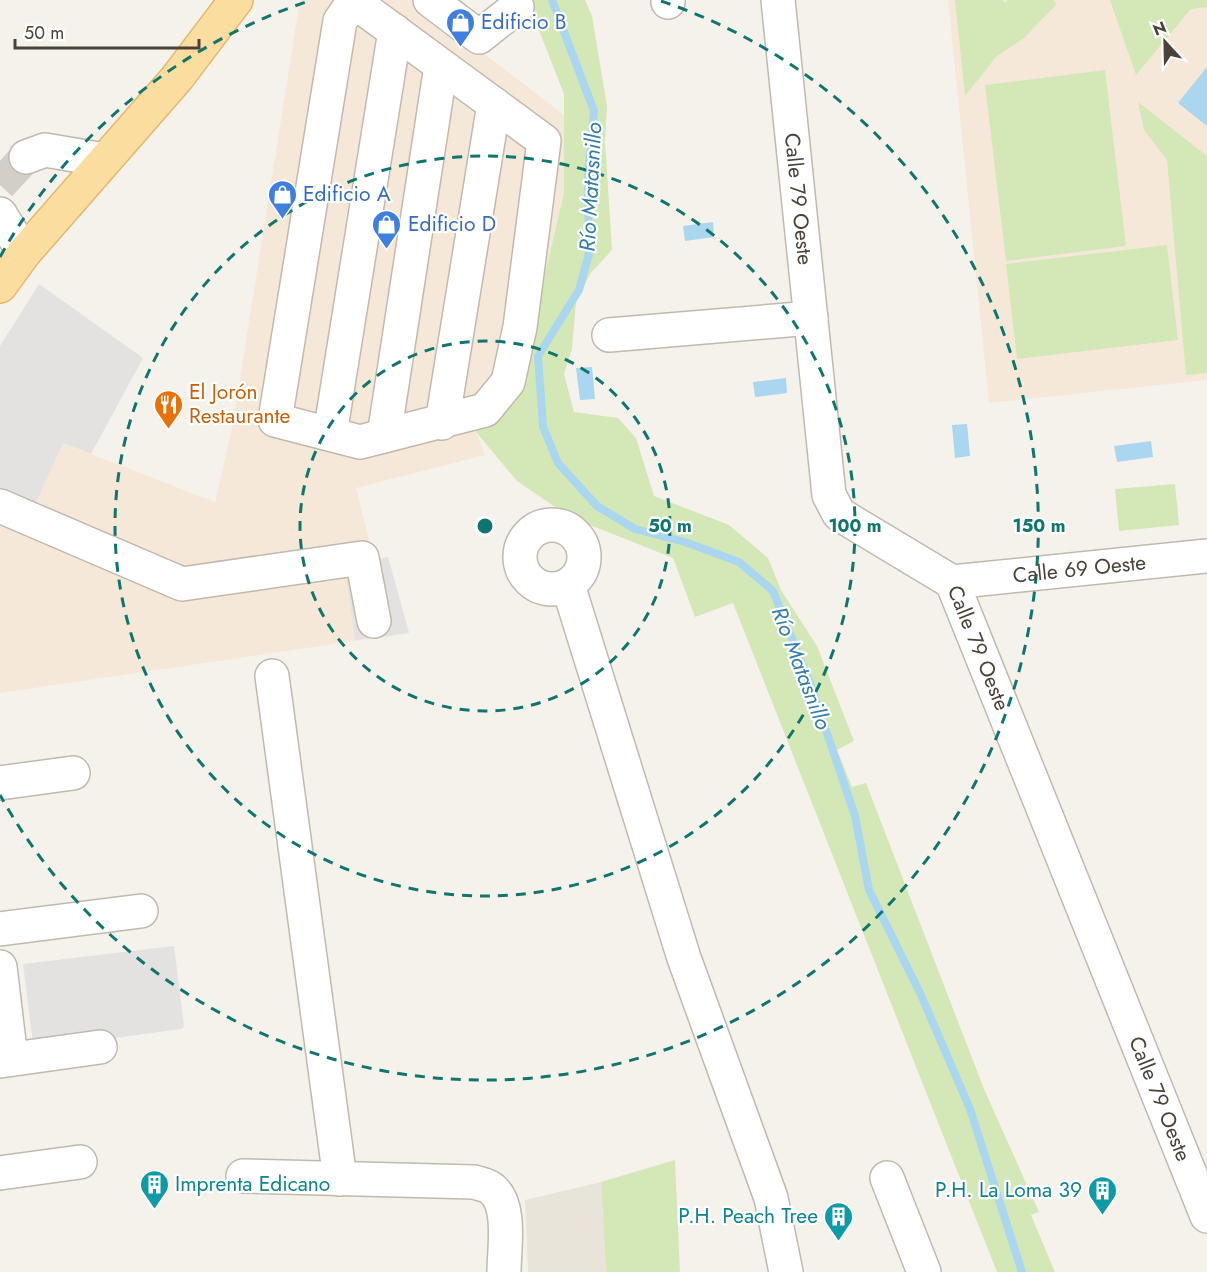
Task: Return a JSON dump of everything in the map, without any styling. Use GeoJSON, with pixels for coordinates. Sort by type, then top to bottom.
{"type":"FeatureCollection","features":[{"type":"Feature","properties":{"kind":"main road"},"geometry":{"type":"LineString","coordinates":[[0,286],[24,253],[177,78],[236,0]]}},
{"type":"Feature","properties":{"kind":"street"},"geometry":{"type":"LineString","coordinates":[[430,0],[479,37],[517,7]]}},
{"type":"Feature","properties":{"kind":"street","name":"Calle 79 Oeste"},"geometry":{"type":"LineString","coordinates":[[778,0],[829,495],[838,513],[952,582],[1207,1216]]}},
{"type":"Feature","properties":{"kind":"street"},"geometry":{"type":"LineString","coordinates":[[353,1],[544,141],[520,327],[508,382],[485,410],[442,423],[360,442],[275,420],[340,21],[353,1]]}},
{"type":"Feature","properties":{"kind":"street"},"geometry":{"type":"LineString","coordinates":[[330,434],[394,31]]}},
{"type":"Feature","properties":{"kind":"street"},"geometry":{"type":"LineString","coordinates":[[384,436],[441,66]]}},
{"type":"Feature","properties":{"kind":"street"},"geometry":{"type":"LineString","coordinates":[[442,423],[494,104]]}},
{"type":"Feature","properties":{"kind":"street"},"geometry":{"type":"LineString","coordinates":[[26,157],[45,150],[104,160]]}},
{"type":"Feature","properties":{"kind":"street"},"geometry":{"type":"LineString","coordinates":[[0,214],[24,253]]}},
{"type":"Feature","properties":{"kind":"street"},"geometry":{"type":"LineString","coordinates":[[609,335],[811,318]]}},
{"type":"Feature","properties":{"kind":"street"},"geometry":{"type":"LineString","coordinates":[[0,506],[182,584],[362,558],[374,621]]}},
{"type":"Feature","properties":{"kind":"street","name":"Calle 69 Oeste"},"geometry":{"type":"LineString","coordinates":[[952,582],[1207,556]]}},
{"type":"Feature","properties":{"kind":"street"},"geometry":{"type":"LineString","coordinates":[[568,585],[684,958],[771,1198],[786,1272]]}},
{"type":"Feature","properties":{"kind":"street"},"geometry":{"type":"LineString","coordinates":[[272,676],[340,1179]]}},
{"type":"Feature","properties":{"kind":"street"},"geometry":{"type":"LineString","coordinates":[[0,783],[73,773]]}},
{"type":"Feature","properties":{"kind":"street"},"geometry":{"type":"LineString","coordinates":[[0,929],[141,911]]}},
{"type":"Feature","properties":{"kind":"street"},"geometry":{"type":"LineString","coordinates":[[0,966],[5,1060],[100,1047]]}},
{"type":"Feature","properties":{"kind":"street"},"geometry":{"type":"LineString","coordinates":[[0,1173],[80,1162]]}},
{"type":"Feature","properties":{"kind":"street"},"geometry":{"type":"LineString","coordinates":[[243,1176],[474,1182],[491,1187],[499,1197],[503,1212],[504,1272]]}},
{"type":"Feature","properties":{"kind":"street"},"geometry":{"type":"LineString","coordinates":[[887,1178],[924,1272]]}},
{"type":"Feature","properties":{"kind":"shaded area"},"geometry":{"type":"Polygon","coordinates":[[[300,0],[414,0],[564,115],[564,193],[528,345],[514,390],[476,432],[485,455],[356,488],[374,560],[388,557],[409,633],[0,693],[0,419],[215,502],[233,423],[300,0]]]}},
{"type":"Feature","properties":{"kind":"shaded area"},"geometry":{"type":"Polygon","coordinates":[[[948,0],[1207,0],[1207,380],[989,403],[948,0]]]}},
{"type":"Feature","properties":{"kind":"shaded area"},"geometry":{"type":"Polygon","coordinates":[[[39,284],[143,358],[91,454],[63,443],[33,509],[0,493],[0,346],[39,284]]]}},
{"type":"Feature","properties":{"kind":"shaded area"},"geometry":{"type":"Polygon","coordinates":[[[388,557],[409,633],[355,640],[345,567],[388,557]]]}},
{"type":"Feature","properties":{"kind":"shaded area"},"geometry":{"type":"Polygon","coordinates":[[[174,946],[184,1026],[181,1029],[115,1038],[108,1057],[36,1067],[23,964],[174,946]]]}},
{"type":"Feature","properties":{"kind":"shaded area"},"geometry":{"type":"Polygon","coordinates":[[[601,1182],[606,1272],[528,1272],[525,1200],[601,1182]]]}},
{"type":"Feature","properties":{"kind":"green space"},"geometry":{"type":"Polygon","coordinates":[[[527,0],[585,0],[592,16],[607,106],[605,140],[612,250],[590,274],[576,302],[572,349],[564,374],[574,412],[618,418],[636,438],[654,496],[729,525],[768,558],[781,590],[817,646],[854,741],[837,750],[852,787],[866,783],[984,1089],[1039,1212],[1031,1215],[1055,1272],[997,1272],[733,603],[695,617],[673,558],[570,517],[517,481],[476,432],[514,389],[528,345],[564,193],[564,94],[527,0]]]}},
{"type":"Feature","properties":{"kind":"green space"},"geometry":{"type":"Polygon","coordinates":[[[955,0],[1003,0],[1004,3],[1008,0],[1054,0],[1056,5],[1024,38],[996,57],[965,96],[955,0]]]}},
{"type":"Feature","properties":{"kind":"green space"},"geometry":{"type":"Polygon","coordinates":[[[1110,0],[1207,0],[1207,7],[1191,9],[1136,75],[1110,0]]]}},
{"type":"Feature","properties":{"kind":"green space"},"geometry":{"type":"Polygon","coordinates":[[[1105,70],[1126,246],[1006,261],[985,85],[1105,70]]]}},
{"type":"Feature","properties":{"kind":"green space"},"geometry":{"type":"Polygon","coordinates":[[[1138,102],[1207,156],[1207,373],[1186,375],[1167,160],[1144,130],[1138,102]]]}},
{"type":"Feature","properties":{"kind":"green space"},"geometry":{"type":"Polygon","coordinates":[[[1167,245],[1178,340],[1017,359],[1006,264],[1167,245]]]}},
{"type":"Feature","properties":{"kind":"green space"},"geometry":{"type":"Polygon","coordinates":[[[1175,484],[1179,525],[1119,531],[1115,489],[1175,484]]]}},
{"type":"Feature","properties":{"kind":"green space"},"geometry":{"type":"Polygon","coordinates":[[[675,1160],[680,1272],[606,1272],[601,1182],[675,1160]]]}},
{"type":"Feature","properties":{"kind":"water"},"geometry":{"type":"Polygon","coordinates":[[[1207,67],[1207,126],[1178,103],[1207,67]]]}},
{"type":"Feature","properties":{"kind":"water"},"geometry":{"type":"Polygon","coordinates":[[[713,222],[714,237],[685,241],[683,226],[713,222]]]}},
{"type":"Feature","properties":{"kind":"water"},"geometry":{"type":"Polygon","coordinates":[[[592,367],[595,399],[580,400],[576,368],[592,367]]]}},
{"type":"Feature","properties":{"kind":"water"},"geometry":{"type":"Polygon","coordinates":[[[786,378],[787,393],[755,397],[753,382],[786,378]]]}},
{"type":"Feature","properties":{"kind":"water"},"geometry":{"type":"Polygon","coordinates":[[[967,424],[970,456],[955,458],[952,425],[967,424]]]}},
{"type":"Feature","properties":{"kind":"water"},"geometry":{"type":"Polygon","coordinates":[[[1151,441],[1153,457],[1117,462],[1114,446],[1151,441]]]}},
{"type":"Feature","properties":{"kind":"waterway","name":"Río Matasnillo"},"geometry":{"type":"LineString","coordinates":[[552,0],[594,111],[588,180],[589,254],[579,290],[538,356],[543,427],[558,463],[597,506],[635,529],[685,542],[739,562],[773,591],[811,686],[855,816],[869,890],[921,995],[970,1109],[1022,1272]]}},
{"type":"Feature","properties":{"kind":"tunnel"},"geometry":{"type":"LineString","coordinates":[[0,185],[26,157]]}},
{"type":"Feature","properties":{"kind":"place","name":"Edificio B"},"geometry":{"type":"Point","coordinates":[460,48]}},
{"type":"Feature","properties":{"kind":"place","name":"Edificio A"},"geometry":{"type":"Point","coordinates":[282,220]}},
{"type":"Feature","properties":{"kind":"place","name":"Edificio D"},"geometry":{"type":"Point","coordinates":[387,250]}},
{"type":"Feature","properties":{"kind":"place","name":"El Jorón Restaurante"},"geometry":{"type":"Point","coordinates":[168,430]}},
{"type":"Feature","properties":{"kind":"place","name":"Imprenta Edicano"},"geometry":{"type":"Point","coordinates":[154,1210]}},
{"type":"Feature","properties":{"kind":"place","name":"P.H. La Loma 39"},"geometry":{"type":"Point","coordinates":[1103,1216]}},
{"type":"Feature","properties":{"kind":"place","name":"P.H. Peach Tree"},"geometry":{"type":"Point","coordinates":[839,1242]}}]}
